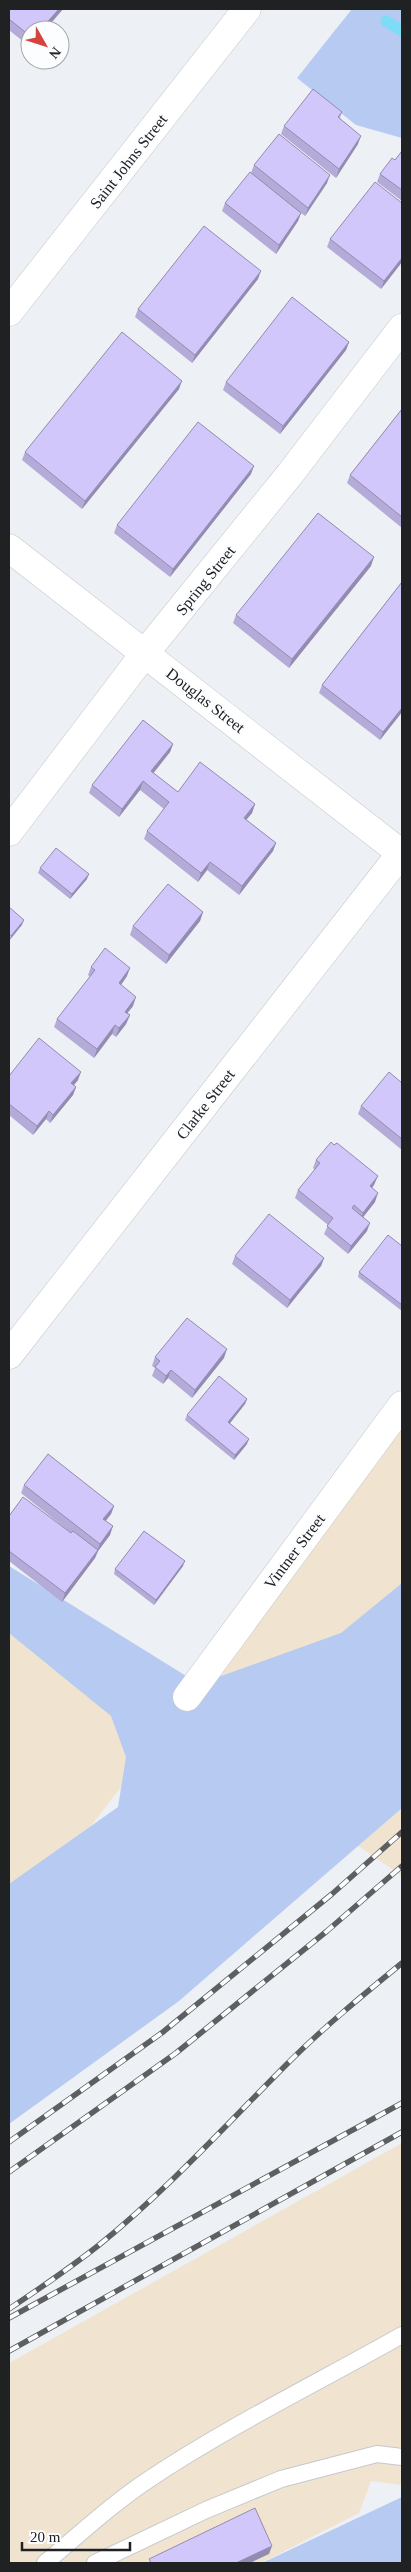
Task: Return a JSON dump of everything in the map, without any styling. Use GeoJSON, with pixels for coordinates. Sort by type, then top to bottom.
{"type":"FeatureCollection","features":[{"type":"Feature","properties":{"kind":"street","name":"Saint Johns Street"},"geometry":{"type":"LineString","coordinates":[[9,312],[247,9]]}},
{"type":"Feature","properties":{"kind":"street","name":"Spring Street"},"geometry":{"type":"LineString","coordinates":[[9,832],[145,653],[284,481],[402,328]]}},
{"type":"Feature","properties":{"kind":"street","name":"Douglas Street"},"geometry":{"type":"LineString","coordinates":[[9,548],[402,853]]}},
{"type":"Feature","properties":{"kind":"street","name":"Clarke Street"},"geometry":{"type":"LineString","coordinates":[[9,1356],[402,853]]}},
{"type":"Feature","properties":{"kind":"street","name":"Vintner Street"},"geometry":{"type":"LineString","coordinates":[[186,1696],[402,1405]]}},
{"type":"Feature","properties":{"kind":"lane"},"geometry":{"type":"LineString","coordinates":[[45,2563],[116,2503],[151,2478],[188,2455],[402,2335]]}},
{"type":"Feature","properties":{"kind":"lane"},"geometry":{"type":"LineString","coordinates":[[95,2563],[206,2510],[281,2480],[402,2448]]}},
{"type":"Feature","properties":{"kind":"lane"},"geometry":{"type":"LineString","coordinates":[[377,2454],[402,2458]]}},
{"type":"Feature","properties":{"kind":"shaded area"},"geometry":{"type":"Polygon","coordinates":[[[352,9],[402,9],[402,138],[356,125],[297,78],[352,9]]]}},
{"type":"Feature","properties":{"kind":"shaded area"},"geometry":{"type":"Polygon","coordinates":[[[402,1413],[402,1876],[222,1752],[154,1745],[402,1413]]]}},
{"type":"Feature","properties":{"kind":"shaded area"},"geometry":{"type":"Polygon","coordinates":[[[9,1566],[199,1684],[341,1633],[402,1583],[402,1808],[179,2001],[9,2124],[9,1884],[118,1807],[126,1757],[111,1716],[9,1633],[9,1566]]]}},
{"type":"Feature","properties":{"kind":"shaded area"},"geometry":{"type":"Polygon","coordinates":[[[9,1631],[154,1745],[83,1836],[9,1887],[9,1631]]]}},
{"type":"Feature","properties":{"kind":"shaded area"},"geometry":{"type":"Polygon","coordinates":[[[402,2143],[402,2485],[371,2481],[359,2513],[261,2563],[9,2563],[9,2363],[402,2143]]]}},
{"type":"Feature","properties":{"kind":"shaded area"},"geometry":{"type":"Polygon","coordinates":[[[402,2497],[402,2563],[262,2563],[402,2497]]]}},
{"type":"Feature","properties":{"kind":"building"},"geometry":{"type":"Polygon","coordinates":[[[9,9],[59,9],[49,20],[20,20],[20,28],[9,19],[9,9]]]}},
{"type":"Feature","properties":{"kind":"building"},"geometry":{"type":"Polygon","coordinates":[[[313,89],[342,112],[338,117],[361,136],[339,169],[284,126],[313,89]]]}},
{"type":"Feature","properties":{"kind":"building"},"geometry":{"type":"Polygon","coordinates":[[[279,134],[330,175],[308,208],[254,165],[279,134]]]}},
{"type":"Feature","properties":{"kind":"building"},"geometry":{"type":"Polygon","coordinates":[[[402,151],[402,190],[380,174],[392,158],[395,160],[402,151]]]}},
{"type":"Feature","properties":{"kind":"building"},"geometry":{"type":"Polygon","coordinates":[[[250,172],[301,213],[279,245],[225,203],[250,172]]]}},
{"type":"Feature","properties":{"kind":"building"},"geometry":{"type":"Polygon","coordinates":[[[375,182],[402,203],[402,258],[384,281],[330,239],[375,182]]]}},
{"type":"Feature","properties":{"kind":"building"},"geometry":{"type":"Polygon","coordinates":[[[204,226],[261,271],[195,355],[138,309],[204,226]]]}},
{"type":"Feature","properties":{"kind":"building"},"geometry":{"type":"Polygon","coordinates":[[[292,297],[349,342],[283,426],[226,382],[292,297]]]}},
{"type":"Feature","properties":{"kind":"building"},"geometry":{"type":"Polygon","coordinates":[[[122,332],[182,381],[85,501],[25,452],[122,332]]]}},
{"type":"Feature","properties":{"kind":"building"},"geometry":{"type":"Polygon","coordinates":[[[402,409],[402,517],[350,475],[402,409]]]}},
{"type":"Feature","properties":{"kind":"building"},"geometry":{"type":"Polygon","coordinates":[[[198,422],[254,466],[173,569],[117,525],[198,422]]]}},
{"type":"Feature","properties":{"kind":"building"},"geometry":{"type":"Polygon","coordinates":[[[318,513],[374,557],[292,659],[236,615],[318,513]]]}},
{"type":"Feature","properties":{"kind":"building"},"geometry":{"type":"Polygon","coordinates":[[[402,582],[402,708],[383,732],[322,685],[402,582]]]}},
{"type":"Feature","properties":{"kind":"building"},"geometry":{"type":"Polygon","coordinates":[[[143,720],[173,744],[151,771],[178,792],[200,762],[255,804],[244,818],[276,843],[242,886],[210,862],[201,873],[147,831],[169,802],[143,781],[122,809],[92,785],[143,720]]]}},
{"type":"Feature","properties":{"kind":"building"},"geometry":{"type":"Polygon","coordinates":[[[56,848],[89,874],[72,894],[40,868],[56,848]]]}},
{"type":"Feature","properties":{"kind":"building"},"geometry":{"type":"Polygon","coordinates":[[[168,884],[203,912],[169,955],[133,926],[168,884]]]}},
{"type":"Feature","properties":{"kind":"building"},"geometry":{"type":"Polygon","coordinates":[[[9,907],[24,920],[11,936],[9,935],[9,907]]]}},
{"type":"Feature","properties":{"kind":"building"},"geometry":{"type":"Polygon","coordinates":[[[105,948],[130,968],[119,983],[136,997],[125,1012],[130,1015],[119,1028],[115,1025],[97,1049],[57,1019],[95,970],[91,967],[105,948]]]}},
{"type":"Feature","properties":{"kind":"building"},"geometry":{"type":"Polygon","coordinates":[[[39,1038],[81,1072],[71,1083],[76,1087],[53,1115],[49,1111],[37,1126],[9,1104],[9,1076],[39,1038]]]}},
{"type":"Feature","properties":{"kind":"building"},"geometry":{"type":"Polygon","coordinates":[[[389,1072],[402,1083],[402,1139],[361,1106],[389,1072]]]}},
{"type":"Feature","properties":{"kind":"building"},"geometry":{"type":"Polygon","coordinates":[[[331,1142],[334,1145],[337,1143],[378,1176],[370,1186],[378,1193],[363,1213],[354,1205],[352,1208],[370,1223],[351,1246],[327,1226],[333,1218],[298,1190],[320,1163],[316,1160],[331,1142]]]}},
{"type":"Feature","properties":{"kind":"building"},"geometry":{"type":"Polygon","coordinates":[[[269,1214],[324,1258],[290,1300],[235,1256],[269,1214]]]}},
{"type":"Feature","properties":{"kind":"building"},"geometry":{"type":"Polygon","coordinates":[[[388,1235],[402,1246],[402,1305],[359,1272],[388,1235]]]}},
{"type":"Feature","properties":{"kind":"building"},"geometry":{"type":"Polygon","coordinates":[[[187,1318],[227,1349],[195,1390],[171,1370],[166,1376],[155,1367],[160,1361],[155,1357],[187,1318]]]}},
{"type":"Feature","properties":{"kind":"building"},"geometry":{"type":"Polygon","coordinates":[[[219,1376],[247,1399],[228,1422],[249,1439],[235,1455],[187,1415],[219,1376]]]}},
{"type":"Feature","properties":{"kind":"building"},"geometry":{"type":"Polygon","coordinates":[[[48,1454],[114,1506],[103,1519],[113,1526],[100,1544],[24,1485],[48,1454]]]}},
{"type":"Feature","properties":{"kind":"building"},"geometry":{"type":"Polygon","coordinates":[[[23,1497],[71,1533],[73,1531],[98,1550],[65,1593],[9,1551],[9,1516],[23,1497]]]}},
{"type":"Feature","properties":{"kind":"building"},"geometry":{"type":"Polygon","coordinates":[[[144,1531],[185,1561],[156,1600],[115,1569],[144,1531]]]}},
{"type":"Feature","properties":{"kind":"building"},"geometry":{"type":"Polygon","coordinates":[[[255,2508],[272,2546],[236,2563],[151,2563],[149,2559],[255,2508]]]}},
{"type":"Feature","properties":{"kind":"waterway"},"geometry":{"type":"LineString","coordinates":[[386,21],[402,31]]}},
{"type":"Feature","properties":{"kind":"railway"},"geometry":{"type":"LineString","coordinates":[[9,2142],[163,2032],[332,1894],[402,1832]]}},
{"type":"Feature","properties":{"kind":"railway"},"geometry":{"type":"LineString","coordinates":[[9,2172],[176,2053],[327,1931],[402,1866]]}},
{"type":"Feature","properties":{"kind":"railway"},"geometry":{"type":"LineString","coordinates":[[9,2309],[77,2262],[124,2224],[196,2157],[302,2050],[344,2011],[402,1963]]}},
{"type":"Feature","properties":{"kind":"railway"},"geometry":{"type":"LineString","coordinates":[[9,2318],[402,2103]]}},
{"type":"Feature","properties":{"kind":"railway"},"geometry":{"type":"LineString","coordinates":[[9,2351],[402,2132]]}}]}
